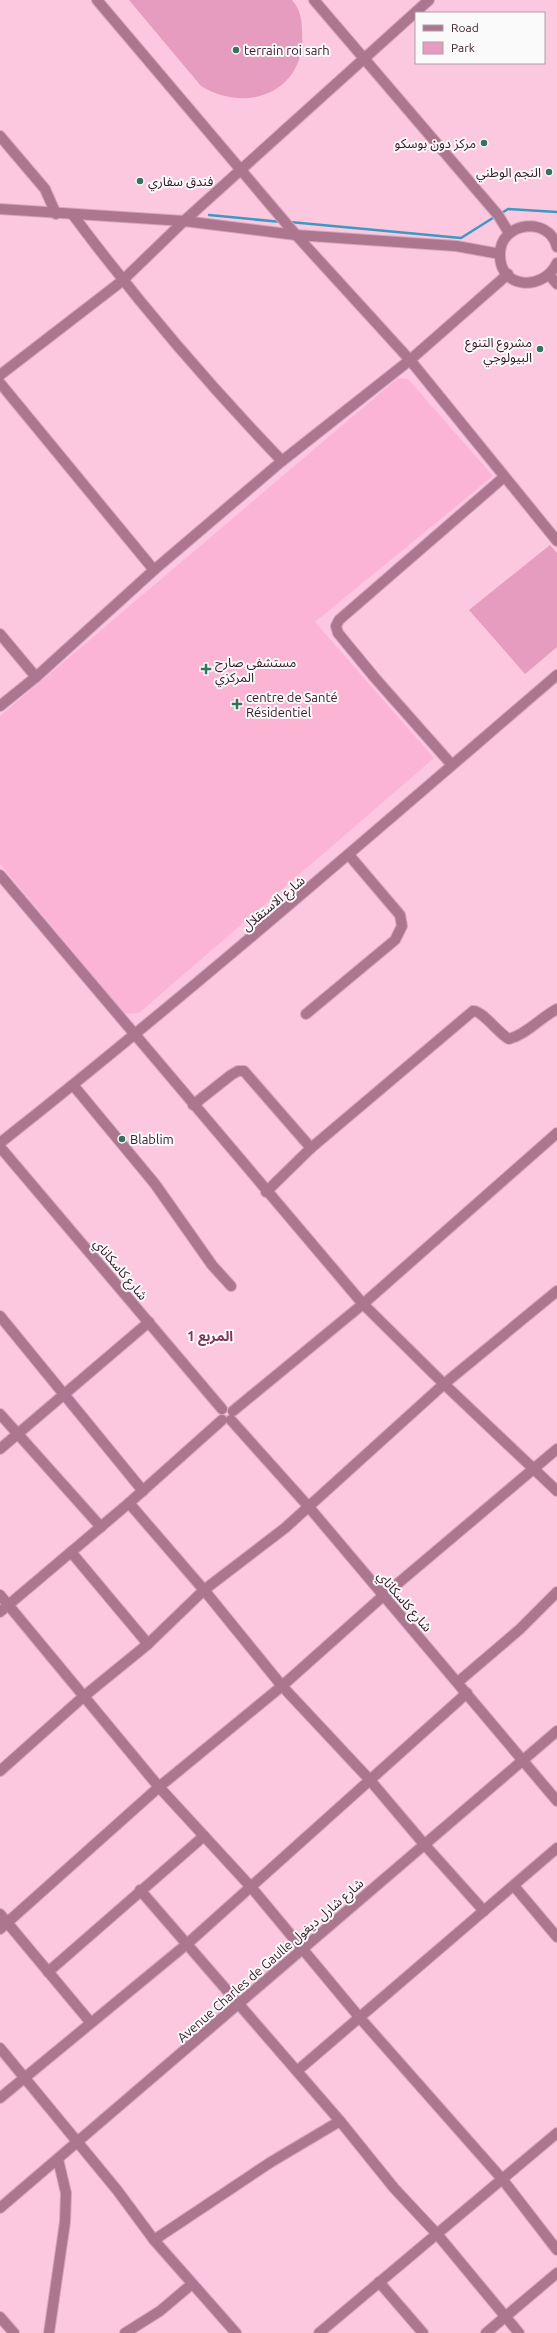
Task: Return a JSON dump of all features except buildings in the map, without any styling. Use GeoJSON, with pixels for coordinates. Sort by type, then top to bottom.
{"type":"FeatureCollection","features":[{"type":"Feature","properties":{"kind":"street"},"geometry":{"type":"LineString","coordinates":[[97,0],[180,100],[242,169],[296,235],[410,360],[557,541]]}},
{"type":"Feature","properties":{"kind":"street"},"geometry":{"type":"LineString","coordinates":[[314,0],[498,215],[509,233]]}},
{"type":"Feature","properties":{"kind":"street"},"geometry":{"type":"LineString","coordinates":[[416,12],[429,0]]}},
{"type":"Feature","properties":{"kind":"street"},"geometry":{"type":"LineString","coordinates":[[0,375],[122,281],[184,221],[365,60],[415,13]]}},
{"type":"Feature","properties":{"kind":"street"},"geometry":{"type":"LineString","coordinates":[[0,136],[45,189],[56,214]]}},
{"type":"Feature","properties":{"kind":"street"},"geometry":{"type":"LineString","coordinates":[[0,209],[56,214],[184,221],[296,235],[456,246],[500,254]]}},
{"type":"Feature","properties":{"kind":"street"},"geometry":{"type":"LineString","coordinates":[[73,215],[122,281],[222,399],[282,461]]}},
{"type":"Feature","properties":{"kind":"street"},"geometry":{"type":"LineString","coordinates":[[556,240],[545,230],[531,226],[517,228],[509,233],[504,239],[500,254],[503,268],[508,274],[515,280],[528,283],[542,281],[549,275],[557,263]]}},
{"type":"Feature","properties":{"kind":"street"},"geometry":{"type":"LineString","coordinates":[[0,706],[36,677],[154,570],[282,461],[410,360],[508,274]]}},
{"type":"Feature","properties":{"kind":"street"},"geometry":{"type":"LineString","coordinates":[[549,275],[557,284]]}},
{"type":"Feature","properties":{"kind":"street"},"geometry":{"type":"LineString","coordinates":[[0,384],[154,570]]}},
{"type":"Feature","properties":{"kind":"street"},"geometry":{"type":"LineString","coordinates":[[452,765],[375,678],[338,633],[336,626],[339,620],[504,477]]}},
{"type":"Feature","properties":{"kind":"street"},"geometry":{"type":"LineString","coordinates":[[0,634],[36,677]]}},
{"type":"Feature","properties":{"kind":"street","name":"شارع الاستقلال"},"geometry":{"type":"LineString","coordinates":[[0,1143],[135,1036],[349,855],[557,674]]}},
{"type":"Feature","properties":{"kind":"street"},"geometry":{"type":"LineString","coordinates":[[306,1014],[395,940],[402,926],[400,915],[349,855]]}},
{"type":"Feature","properties":{"kind":"street"},"geometry":{"type":"LineString","coordinates":[[0,875],[362,1304],[557,1491]]}},
{"type":"Feature","properties":{"kind":"street"},"geometry":{"type":"LineString","coordinates":[[266,1192],[311,1148],[473,1011],[481,1013],[500,1035],[508,1039],[519,1036],[546,1015],[557,1010]]}},
{"type":"Feature","properties":{"kind":"street"},"geometry":{"type":"LineString","coordinates":[[193,1105],[231,1074],[238,1071],[244,1072],[311,1148]]}},
{"type":"Feature","properties":{"kind":"street"},"geometry":{"type":"LineString","coordinates":[[73,1085],[156,1184],[212,1265],[231,1286]]}},
{"type":"Feature","properties":{"kind":"street"},"geometry":{"type":"LineString","coordinates":[[4,1609],[362,1304],[557,1133]]}},
{"type":"Feature","properties":{"kind":"street","name":"شارع كاسكاناي"},"geometry":{"type":"LineString","coordinates":[[0,1147],[222,1409],[220,1414],[229,1417],[308,1506],[557,1800]]}},
{"type":"Feature","properties":{"kind":"street"},"geometry":{"type":"LineString","coordinates":[[0,1771],[83,1697],[148,1644],[204,1590],[285,1528],[444,1384],[557,1291]]}},
{"type":"Feature","properties":{"kind":"street"},"geometry":{"type":"LineString","coordinates":[[0,1316],[143,1491]]}},
{"type":"Feature","properties":{"kind":"street"},"geometry":{"type":"LineString","coordinates":[[0,1449],[149,1322]]}},
{"type":"Feature","properties":{"kind":"street"},"geometry":{"type":"LineString","coordinates":[[0,1414],[101,1526]]}},
{"type":"Feature","properties":{"kind":"street"},"geometry":{"type":"LineString","coordinates":[[4,1926],[159,1787],[282,1686],[383,1596],[557,1449]]}},
{"type":"Feature","properties":{"kind":"street"},"geometry":{"type":"LineString","coordinates":[[129,1503],[204,1590],[282,1686],[369,1779],[424,1844],[484,1911]]}},
{"type":"Feature","properties":{"kind":"street"},"geometry":{"type":"LineString","coordinates":[[70,1552],[148,1644]]}},
{"type":"Feature","properties":{"kind":"street"},"geometry":{"type":"LineString","coordinates":[[458,1682],[520,1629],[557,1592]]}},
{"type":"Feature","properties":{"kind":"street"},"geometry":{"type":"LineString","coordinates":[[0,1595],[4,1609],[83,1697],[159,1787],[251,1887],[360,2018],[503,2180],[557,2250]]}},
{"type":"Feature","properties":{"kind":"street"},"geometry":{"type":"LineString","coordinates":[[0,2098],[187,1944],[369,1779],[467,1693]]}},
{"type":"Feature","properties":{"kind":"street","name":"Avenue Charles de Gaulle شارع شارل ديغول"},"geometry":{"type":"LineString","coordinates":[[0,2208],[239,2005],[302,1949],[557,1731]]}},
{"type":"Feature","properties":{"kind":"street"},"geometry":{"type":"LineString","coordinates":[[48,1972],[140,1890],[204,1836]]}},
{"type":"Feature","properties":{"kind":"street"},"geometry":{"type":"LineString","coordinates":[[297,2071],[557,1848]]}},
{"type":"Feature","properties":{"kind":"street"},"geometry":{"type":"LineString","coordinates":[[514,1886],[557,1937]]}},
{"type":"Feature","properties":{"kind":"street"},"geometry":{"type":"LineString","coordinates":[[140,1890],[340,2121],[394,2188],[437,2234],[520,2333]]}},
{"type":"Feature","properties":{"kind":"street"},"geometry":{"type":"LineString","coordinates":[[0,1914],[4,1926],[48,1972],[91,2023]]}},
{"type":"Feature","properties":{"kind":"street"},"geometry":{"type":"LineString","coordinates":[[0,2048],[78,2141],[154,2240],[236,2333]]}},
{"type":"Feature","properties":{"kind":"street"},"geometry":{"type":"LineString","coordinates":[[154,2240],[271,2162],[340,2121]]}},
{"type":"Feature","properties":{"kind":"street"},"geometry":{"type":"LineString","coordinates":[[318,2333],[503,2180],[557,2133]]}},
{"type":"Feature","properties":{"kind":"street"},"geometry":{"type":"LineString","coordinates":[[49,2333],[65,2222],[66,2193],[58,2159]]}},
{"type":"Feature","properties":{"kind":"street"},"geometry":{"type":"LineString","coordinates":[[486,2333],[557,2273]]}},
{"type":"Feature","properties":{"kind":"street"},"geometry":{"type":"LineString","coordinates":[[379,2282],[423,2333]]}},
{"type":"Feature","properties":{"kind":"street"},"geometry":{"type":"LineString","coordinates":[[125,2333],[160,2311],[192,2284]]}},
{"type":"Feature","properties":{"kind":"street"},"geometry":{"type":"LineString","coordinates":[[0,2317],[14,2333]]}},
{"type":"Feature","properties":{"kind":"shaded area","name":"مستشفى صارح المركزي"},"geometry":{"type":"Polygon","coordinates":[[[398,378],[408,379],[493,476],[315,622],[434,758],[139,1013],[125,1014],[0,864],[0,716],[398,378]]]}},
{"type":"Feature","properties":{"kind":"green space","name":"terrain roi sarh"},"geometry":{"type":"Polygon","coordinates":[[[129,0],[292,0],[299,11],[302,27],[301,52],[295,69],[285,82],[271,92],[255,97],[237,98],[219,94],[201,86],[129,0]]]}},
{"type":"Feature","properties":{"kind":"green space"},"geometry":{"type":"Polygon","coordinates":[[[550,545],[557,553],[557,647],[525,674],[469,610],[550,545]]]}},
{"type":"Feature","properties":{"kind":"waterway"},"geometry":{"type":"LineString","coordinates":[[500,214],[508,209],[557,212]]}},
{"type":"Feature","properties":{"kind":"waterway"},"geometry":{"type":"LineString","coordinates":[[209,215],[281,222]]}},
{"type":"Feature","properties":{"kind":"waterway"},"geometry":{"type":"LineString","coordinates":[[290,222],[461,238],[496,216]]}},
{"type":"Feature","properties":{"kind":"place","name":"terrain roi sarh"},"geometry":{"type":"Point","coordinates":[236,50]}},
{"type":"Feature","properties":{"kind":"place","name":"مركز دون بوسكو"},"geometry":{"type":"Point","coordinates":[484,143]}},
{"type":"Feature","properties":{"kind":"place","name":"النجم الوطني"},"geometry":{"type":"Point","coordinates":[549,172]}},
{"type":"Feature","properties":{"kind":"place","name":"فندق سفاري"},"geometry":{"type":"Point","coordinates":[140,181]}},
{"type":"Feature","properties":{"kind":"place","name":"مشروع التنوع البيولوجي"},"geometry":{"type":"Point","coordinates":[540,349]}},
{"type":"Feature","properties":{"kind":"place","name":"مستشفى صارح المركزي"},"geometry":{"type":"Point","coordinates":[206,669]}},
{"type":"Feature","properties":{"kind":"place","name":"centre de Santé Résidentiel"},"geometry":{"type":"Point","coordinates":[237,704]}},
{"type":"Feature","properties":{"kind":"place","name":"Blablim"},"geometry":{"type":"Point","coordinates":[122,1139]}},
{"type":"Feature","properties":{"kind":"district","name":"المربع 1"},"geometry":{"type":"Point","coordinates":[210,1336]}}]}
